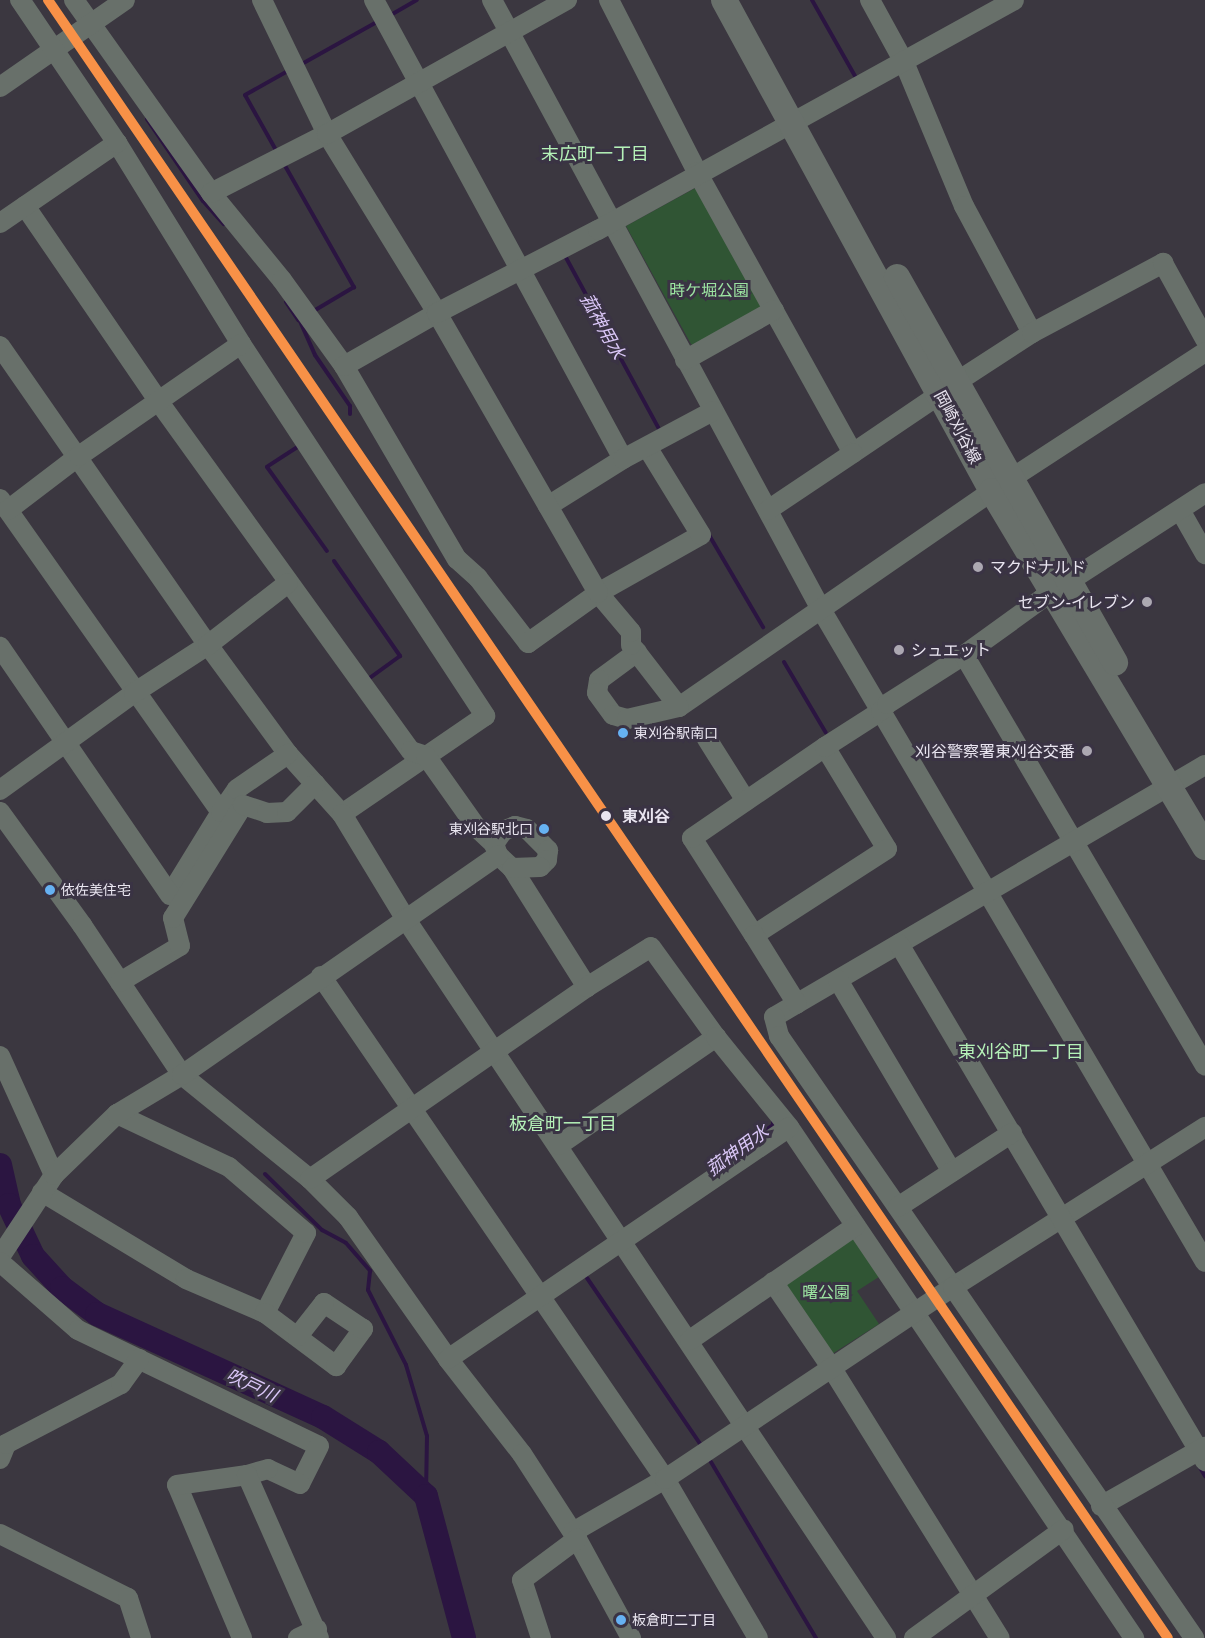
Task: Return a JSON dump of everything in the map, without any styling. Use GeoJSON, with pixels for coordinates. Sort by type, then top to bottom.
{"type":"FeatureCollection","features":[{"type":"Feature","properties":{"kind":"main road","name":"岡崎刈谷線"},"geometry":{"type":"LineString","coordinates":[[724,0],[801,119]]}},
{"type":"Feature","properties":{"kind":"main road","name":"岡崎刈谷線"},"geometry":{"type":"LineString","coordinates":[[743,0],[801,119],[947,389],[1060,588],[1176,782],[1205,847]]}},
{"type":"Feature","properties":{"kind":"main road","name":"岡崎刈谷線"},"geometry":{"type":"LineString","coordinates":[[1176,782],[1205,816]]}},
{"type":"Feature","properties":{"kind":"street"},"geometry":{"type":"LineString","coordinates":[[20,0],[117,143],[241,344],[485,716],[342,814]]}},
{"type":"Feature","properties":{"kind":"street"},"geometry":{"type":"LineString","coordinates":[[74,0],[211,193],[282,280],[344,366],[457,559],[478,579],[528,643],[598,593],[701,535],[647,447]]}},
{"type":"Feature","properties":{"kind":"street"},"geometry":{"type":"LineString","coordinates":[[0,87],[125,0]]}},
{"type":"Feature","properties":{"kind":"street"},"geometry":{"type":"LineString","coordinates":[[261,0],[327,134],[436,313],[598,593],[631,632],[631,645],[679,706]]}},
{"type":"Feature","properties":{"kind":"street"},"geometry":{"type":"LineString","coordinates":[[374,0],[623,459]]}},
{"type":"Feature","properties":{"kind":"street"},"geometry":{"type":"LineString","coordinates":[[492,0],[609,223],[822,611],[1205,1262]]}},
{"type":"Feature","properties":{"kind":"street"},"geometry":{"type":"LineString","coordinates":[[211,193],[327,134],[567,0]]}},
{"type":"Feature","properties":{"kind":"street"},"geometry":{"type":"LineString","coordinates":[[609,0],[698,172],[853,453]]}},
{"type":"Feature","properties":{"kind":"street"},"geometry":{"type":"LineString","coordinates":[[870,0],[904,62],[964,206],[1032,333]]}},
{"type":"Feature","properties":{"kind":"street"},"geometry":{"type":"LineString","coordinates":[[344,366],[436,313],[609,223],[698,172],[904,62],[979,8],[1014,0]]}},
{"type":"Feature","properties":{"kind":"street"},"geometry":{"type":"LineString","coordinates":[[0,223],[117,143]]}},
{"type":"Feature","properties":{"kind":"street"},"geometry":{"type":"LineString","coordinates":[[25,206],[159,402],[288,583],[411,751],[426,756],[477,828],[501,856],[587,987]]}},
{"type":"Feature","properties":{"kind":"street"},"geometry":{"type":"LineString","coordinates":[[768,510],[1032,333],[1163,263],[1205,339]]}},
{"type":"Feature","properties":{"kind":"street"},"geometry":{"type":"LineString","coordinates":[[685,360],[774,310]]}},
{"type":"Feature","properties":{"kind":"street"},"geometry":{"type":"LineString","coordinates":[[221,812],[134,693],[4,504],[159,402],[241,344]]}},
{"type":"Feature","properties":{"kind":"street"},"geometry":{"type":"LineString","coordinates":[[0,346],[79,456],[208,645],[288,754],[342,814],[405,918],[493,1052],[559,1145],[690,1340],[886,1638]]}},
{"type":"Feature","properties":{"kind":"street"},"geometry":{"type":"LineString","coordinates":[[637,652],[599,680],[597,693],[613,715],[627,719],[679,706],[822,611],[1001,485],[1205,352]]}},
{"type":"Feature","properties":{"kind":"street"},"geometry":{"type":"LineString","coordinates":[[548,506],[623,459],[713,411]]}},
{"type":"Feature","properties":{"kind":"street"},"geometry":{"type":"LineString","coordinates":[[798,1004],[692,838],[1060,588],[1205,493]]}},
{"type":"Feature","properties":{"kind":"street"},"geometry":{"type":"LineString","coordinates":[[1180,510],[1205,554]]}},
{"type":"Feature","properties":{"kind":"street"},"geometry":{"type":"LineString","coordinates":[[0,790],[134,693],[208,645],[288,583]]}},
{"type":"Feature","properties":{"kind":"street"},"geometry":{"type":"LineString","coordinates":[[0,647],[67,741],[170,895],[237,789],[288,754]]}},
{"type":"Feature","properties":{"kind":"street"},"geometry":{"type":"LineString","coordinates":[[964,655],[1205,1065]]}},
{"type":"Feature","properties":{"kind":"street"},"geometry":{"type":"LineString","coordinates":[[707,739],[746,801]]}},
{"type":"Feature","properties":{"kind":"street"},"geometry":{"type":"LineString","coordinates":[[754,935],[887,849],[825,747]]}},
{"type":"Feature","properties":{"kind":"street"},"geometry":{"type":"LineString","coordinates":[[1194,1638],[779,1035],[774,1017],[1205,765]]}},
{"type":"Feature","properties":{"kind":"street"},"geometry":{"type":"LineString","coordinates":[[120,982],[180,946],[172,918],[243,805],[267,813],[287,812],[315,784]]}},
{"type":"Feature","properties":{"kind":"street"},"geometry":{"type":"LineString","coordinates":[[0,812],[120,982],[182,1075],[310,1179],[348,1217],[448,1359],[522,1454],[575,1536],[632,1638]]}},
{"type":"Feature","properties":{"kind":"street"},"geometry":{"type":"LineString","coordinates":[[242,1638],[177,1485],[268,1469],[300,1484],[320,1446],[78,1330],[1,1254],[54,1175],[81,1145],[117,1114],[182,1075],[405,918],[501,856]]}},
{"type":"Feature","properties":{"kind":"street"},"geometry":{"type":"LineString","coordinates":[[899,944],[1203,1453],[1101,1506]]}},
{"type":"Feature","properties":{"kind":"street"},"geometry":{"type":"LineString","coordinates":[[310,1179],[587,987],[651,947],[716,1038],[789,1127],[1064,1529],[1134,1638]]}},
{"type":"Feature","properties":{"kind":"street"},"geometry":{"type":"LineString","coordinates":[[321,976],[413,1106],[665,1479],[758,1638]]}},
{"type":"Feature","properties":{"kind":"street"},"geometry":{"type":"LineString","coordinates":[[838,980],[952,1172]]}},
{"type":"Feature","properties":{"kind":"street"},"geometry":{"type":"LineString","coordinates":[[559,1145],[716,1038]]}},
{"type":"Feature","properties":{"kind":"street"},"geometry":{"type":"LineString","coordinates":[[0,1056],[54,1175]]}},
{"type":"Feature","properties":{"kind":"street"},"geometry":{"type":"LineString","coordinates":[[117,1114],[229,1167],[306,1233],[265,1313]]}},
{"type":"Feature","properties":{"kind":"street"},"geometry":{"type":"LineString","coordinates":[[448,1359],[789,1127]]}},
{"type":"Feature","properties":{"kind":"street"},"geometry":{"type":"LineString","coordinates":[[541,1638],[522,1580],[575,1536],[665,1479],[914,1311],[1146,1161],[1205,1127]]}},
{"type":"Feature","properties":{"kind":"street"},"geometry":{"type":"LineString","coordinates":[[898,1207],[1012,1133]]}},
{"type":"Feature","properties":{"kind":"street"},"geometry":{"type":"LineString","coordinates":[[42,1192],[186,1279],[265,1313],[298,1336]]}},
{"type":"Feature","properties":{"kind":"street"},"geometry":{"type":"LineString","coordinates":[[690,1340],[855,1226]]}},
{"type":"Feature","properties":{"kind":"street"},"geometry":{"type":"LineString","coordinates":[[773,1282],[831,1366],[1000,1638]]}},
{"type":"Feature","properties":{"kind":"street"},"geometry":{"type":"LineString","coordinates":[[0,1459],[6,1444],[121,1384],[139,1359]]}},
{"type":"Feature","properties":{"kind":"street"},"geometry":{"type":"LineString","coordinates":[[247,1474],[318,1634],[298,1638]]}},
{"type":"Feature","properties":{"kind":"street"},"geometry":{"type":"LineString","coordinates":[[914,1638],[1064,1529]]}},
{"type":"Feature","properties":{"kind":"street"},"geometry":{"type":"LineString","coordinates":[[2,1542],[128,1598],[141,1638]]}},
{"type":"Feature","properties":{"kind":"green space","name":"時ケ堀公園"},"geometry":{"type":"Polygon","coordinates":[[[699,186],[766,305],[697,348],[691,344],[626,226],[699,186]]]}},
{"type":"Feature","properties":{"kind":"green space","name":"曙公園"},"geometry":{"type":"Polygon","coordinates":[[[854,1235],[882,1275],[857,1291],[879,1324],[832,1354],[783,1284],[854,1235]]]}},
{"type":"Feature","properties":{"kind":"waterway"},"geometry":{"type":"LineString","coordinates":[[389,16],[417,0]]}},
{"type":"Feature","properties":{"kind":"waterway","name":"菰神用水"},"geometry":{"type":"LineString","coordinates":[[812,0],[855,76]]}},
{"type":"Feature","properties":{"kind":"waterway"},"geometry":{"type":"LineString","coordinates":[[300,65],[377,22]]}},
{"type":"Feature","properties":{"kind":"waterway"},"geometry":{"type":"LineString","coordinates":[[277,152],[245,95],[288,71]]}},
{"type":"Feature","properties":{"kind":"waterway"},"geometry":{"type":"LineString","coordinates":[[147,119],[203,201],[224,224]]}},
{"type":"Feature","properties":{"kind":"waterway"},"geometry":{"type":"LineString","coordinates":[[284,164],[354,287],[312,312]]}},
{"type":"Feature","properties":{"kind":"waterway","name":"菰神用水"},"geometry":{"type":"LineString","coordinates":[[564,254],[660,431]]}},
{"type":"Feature","properties":{"kind":"waterway"},"geometry":{"type":"LineString","coordinates":[[286,302],[298,320]]}},
{"type":"Feature","properties":{"kind":"waterway"},"geometry":{"type":"LineString","coordinates":[[299,319],[315,355],[350,406],[350,414]]}},
{"type":"Feature","properties":{"kind":"waterway"},"geometry":{"type":"LineString","coordinates":[[299,446],[267,467],[327,551]]}},
{"type":"Feature","properties":{"kind":"waterway","name":"菰神用水"},"geometry":{"type":"LineString","coordinates":[[709,535],[763,627]]}},
{"type":"Feature","properties":{"kind":"waterway"},"geometry":{"type":"LineString","coordinates":[[334,561],[400,656],[368,679]]}},
{"type":"Feature","properties":{"kind":"waterway","name":"菰神用水"},"geometry":{"type":"LineString","coordinates":[[784,662],[826,733]]}},
{"type":"Feature","properties":{"kind":"waterway","name":"菰神用水"},"geometry":{"type":"LineString","coordinates":[[713,1167],[773,1125],[773,1118]]}},
{"type":"Feature","properties":{"kind":"waterway","name":"吹戸川"},"geometry":{"type":"LineString","coordinates":[[0,1165],[9,1205],[33,1256],[62,1288],[97,1314],[323,1417],[379,1452],[426,1496],[464,1638]]}},
{"type":"Feature","properties":{"kind":"waterway"},"geometry":{"type":"LineString","coordinates":[[265,1174],[322,1230],[346,1243],[370,1271],[368,1290],[406,1365],[427,1436],[426,1496]]}},
{"type":"Feature","properties":{"kind":"waterway","name":"菰神用水"},"geometry":{"type":"LineString","coordinates":[[587,1278],[701,1445]]}},
{"type":"Feature","properties":{"kind":"waterway","name":"菰神用水"},"geometry":{"type":"LineString","coordinates":[[711,1462],[816,1638]]}},
{"type":"Feature","properties":{"kind":"waterway"},"geometry":{"type":"LineString","coordinates":[[1199,1466],[1205,1476]]}},
{"type":"Feature","properties":{"kind":"transit line"},"geometry":{"type":"LineString","coordinates":[[48,0],[1168,1638]]}},
{"type":"Feature","properties":{"kind":"place","name":"マクドナルド"},"geometry":{"type":"Point","coordinates":[978,567]}},
{"type":"Feature","properties":{"kind":"place","name":"セブン-イレブン"},"geometry":{"type":"Point","coordinates":[1147,602]}},
{"type":"Feature","properties":{"kind":"place","name":"シュエット"},"geometry":{"type":"Point","coordinates":[899,650]}},
{"type":"Feature","properties":{"kind":"place","name":"東刈谷駅南口"},"geometry":{"type":"Point","coordinates":[623,733]}},
{"type":"Feature","properties":{"kind":"place","name":"刈谷警察署東刈谷交番"},"geometry":{"type":"Point","coordinates":[1087,751]}},
{"type":"Feature","properties":{"kind":"place","name":"東刈谷"},"geometry":{"type":"Point","coordinates":[606,816]}},
{"type":"Feature","properties":{"kind":"place","name":"東刈谷駅北口"},"geometry":{"type":"Point","coordinates":[544,829]}},
{"type":"Feature","properties":{"kind":"place","name":"依佐美住宅"},"geometry":{"type":"Point","coordinates":[50,890]}},
{"type":"Feature","properties":{"kind":"place","name":"板倉町二丁目"},"geometry":{"type":"Point","coordinates":[621,1620]}},
{"type":"Feature","properties":{"kind":"district","name":"末広町一丁目"},"geometry":{"type":"Point","coordinates":[595,153]}},
{"type":"Feature","properties":{"kind":"district","name":"東刈谷町一丁目"},"geometry":{"type":"Point","coordinates":[1021,1051]}},
{"type":"Feature","properties":{"kind":"district","name":"板倉町一丁目"},"geometry":{"type":"Point","coordinates":[563,1123]}}]}
